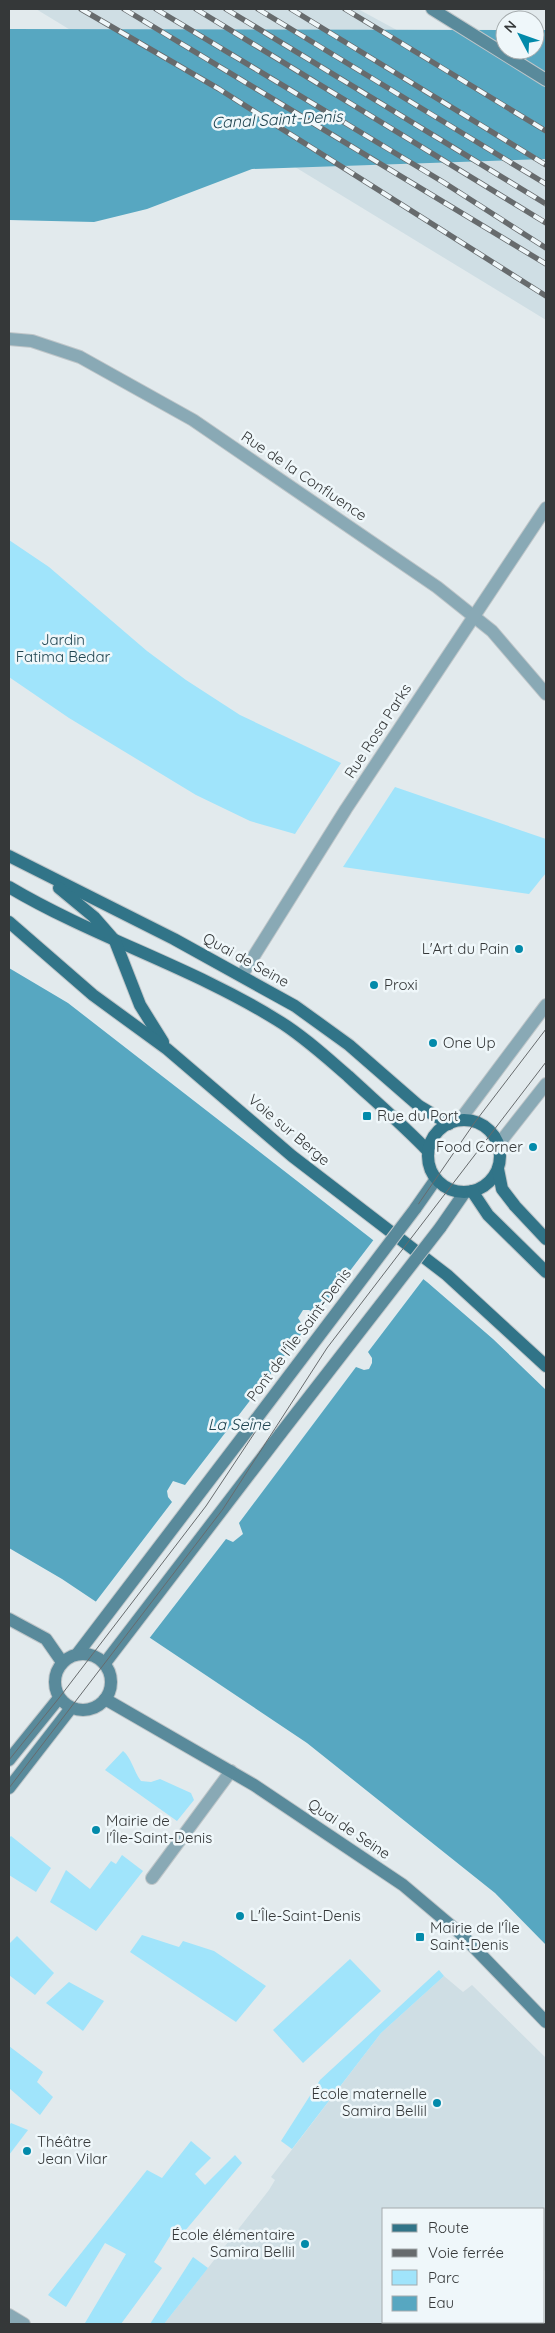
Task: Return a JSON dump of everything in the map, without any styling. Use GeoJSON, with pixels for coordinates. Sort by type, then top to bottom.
{"type":"FeatureCollection","features":[{"type":"Feature","properties":{"kind":"main road"},"geometry":{"type":"LineString","coordinates":[[432,9],[546,80]]}},
{"type":"Feature","properties":{"kind":"main road","name":"Quai de Seine"},"geometry":{"type":"LineString","coordinates":[[9,856],[242,975],[295,1006],[341,1039],[419,1106],[455,1122]]}},
{"type":"Feature","properties":{"kind":"main road"},"geometry":{"type":"LineString","coordinates":[[44,874],[94,917],[115,941],[140,1005],[167,1048]]}},
{"type":"Feature","properties":{"kind":"main road"},"geometry":{"type":"LineString","coordinates":[[9,887],[66,918],[208,982],[278,1020],[326,1056],[428,1151]]}},
{"type":"Feature","properties":{"kind":"main road","name":"Voie sur Berge"},"geometry":{"type":"LineString","coordinates":[[9,922],[92,995],[167,1048],[292,1156],[447,1275],[546,1366]]}},
{"type":"Feature","properties":{"kind":"main road"},"geometry":{"type":"LineString","coordinates":[[498,1169],[491,1180],[483,1187],[468,1191],[450,1189],[436,1179],[429,1163],[428,1151],[432,1140],[439,1131],[455,1122],[472,1121],[484,1126],[492,1134],[498,1145],[500,1157],[498,1169],[502,1189],[546,1239]]}},
{"type":"Feature","properties":{"kind":"main road","name":"Pont de l'Île Saint-Denis"},"geometry":{"type":"LineString","coordinates":[[78,1653],[436,1179]]}},
{"type":"Feature","properties":{"kind":"main road"},"geometry":{"type":"LineString","coordinates":[[105,1663],[468,1191]]}},
{"type":"Feature","properties":{"kind":"main road"},"geometry":{"type":"LineString","coordinates":[[468,1191],[488,1215],[546,1272]]}},
{"type":"Feature","properties":{"kind":"main road"},"geometry":{"type":"LineString","coordinates":[[9,1619],[46,1639],[62,1662]]}},
{"type":"Feature","properties":{"kind":"main road"},"geometry":{"type":"LineString","coordinates":[[78,1653],[92,1654],[105,1663],[111,1681],[110,1691],[105,1699],[90,1709],[71,1708],[59,1698],[54,1684],[57,1668],[69,1656],[78,1653]]}},
{"type":"Feature","properties":{"kind":"main road"},"geometry":{"type":"LineString","coordinates":[[9,1760],[59,1698]]}},
{"type":"Feature","properties":{"kind":"main road","name":"Quai de Seine"},"geometry":{"type":"LineString","coordinates":[[105,1699],[254,1785],[403,1885],[461,1934],[546,2022]]}},
{"type":"Feature","properties":{"kind":"main road"},"geometry":{"type":"LineString","coordinates":[[9,1788],[71,1708]]}},
{"type":"Feature","properties":{"kind":"street","name":"Rue de la Confluence"},"geometry":{"type":"LineString","coordinates":[[9,339],[32,341],[80,357],[193,420],[437,587],[492,631],[546,694]]}},
{"type":"Feature","properties":{"kind":"street","name":"Rue Rosa Parks"},"geometry":{"type":"LineString","coordinates":[[242,975],[341,817],[546,508]]}},
{"type":"Feature","properties":{"kind":"street"},"geometry":{"type":"LineString","coordinates":[[455,1122],[546,1004]]}},
{"type":"Feature","properties":{"kind":"street"},"geometry":{"type":"LineString","coordinates":[[498,1145],[546,1084]]}},
{"type":"Feature","properties":{"kind":"street"},"geometry":{"type":"LineString","coordinates":[[152,1878],[231,1772]]}},
{"type":"Feature","properties":{"kind":"street"},"geometry":{"type":"LineString","coordinates":[[9,2315],[24,2324]]}},
{"type":"Feature","properties":{"kind":"shaded area"},"geometry":{"type":"Polygon","coordinates":[[[36,9],[358,9],[546,111],[546,320],[36,9]]]}},
{"type":"Feature","properties":{"kind":"shaded area","name":"École maternelle Samira Bellil"},"geometry":{"type":"Polygon","coordinates":[[[444,1976],[463,1992],[472,1985],[546,2058],[546,2269],[545,2208],[382,2208],[382,2323],[486,2323],[164,2324],[269,2190],[275,2180],[271,2177],[381,2033],[444,1976]]]}},
{"type":"Feature","properties":{"kind":"green space","name":"Jardin Fatima Bedar"},"geometry":{"type":"Polygon","coordinates":[[[9,540],[49,567],[147,651],[186,680],[240,715],[341,763],[295,834],[250,821],[196,795],[69,718],[9,677],[9,540]]]}},
{"type":"Feature","properties":{"kind":"green space"},"geometry":{"type":"Polygon","coordinates":[[[395,787],[546,839],[546,873],[529,894],[343,867],[395,787]]]}},
{"type":"Feature","properties":{"kind":"green space"},"geometry":{"type":"Polygon","coordinates":[[[123,1751],[141,1781],[151,1782],[160,1779],[191,1793],[194,1800],[177,1821],[105,1770],[123,1751]]]}},
{"type":"Feature","properties":{"kind":"green space"},"geometry":{"type":"Polygon","coordinates":[[[11,1836],[51,1868],[36,1892],[9,1875],[9,1838],[11,1836]]]}},
{"type":"Feature","properties":{"kind":"green space"},"geometry":{"type":"Polygon","coordinates":[[[122,1855],[143,1871],[96,1931],[50,1902],[66,1870],[90,1889],[111,1861],[116,1864],[122,1855]]]}},
{"type":"Feature","properties":{"kind":"green space"},"geometry":{"type":"Polygon","coordinates":[[[142,1935],[179,1947],[183,1941],[214,1951],[266,1986],[236,2022],[130,1952],[142,1935]]]}},
{"type":"Feature","properties":{"kind":"green space"},"geometry":{"type":"Polygon","coordinates":[[[17,1936],[54,1973],[35,1995],[9,1975],[9,1944],[17,1936]]]}},
{"type":"Feature","properties":{"kind":"green space"},"geometry":{"type":"Polygon","coordinates":[[[350,1959],[381,1991],[303,2063],[273,2030],[350,1959]]]}},
{"type":"Feature","properties":{"kind":"green space"},"geometry":{"type":"Polygon","coordinates":[[[439,1970],[444,1976],[381,2033],[292,2149],[281,2141],[320,2080],[439,1970]]]}},
{"type":"Feature","properties":{"kind":"green space"},"geometry":{"type":"Polygon","coordinates":[[[69,1982],[104,2001],[83,2031],[46,2003],[69,1982]]]}},
{"type":"Feature","properties":{"kind":"green space"},"geometry":{"type":"Polygon","coordinates":[[[9,2046],[43,2072],[37,2082],[53,2097],[40,2115],[9,2088],[9,2046]]]}},
{"type":"Feature","properties":{"kind":"green space"},"geometry":{"type":"Polygon","coordinates":[[[11,2123],[28,2130],[9,2155],[9,2126],[11,2123]]]}},
{"type":"Feature","properties":{"kind":"green space"},"geometry":{"type":"Polygon","coordinates":[[[191,2141],[211,2158],[195,2174],[205,2185],[235,2155],[242,2163],[184,2232],[175,2228],[154,2262],[162,2268],[121,2324],[85,2323],[126,2254],[105,2243],[66,2307],[48,2295],[147,2170],[162,2178],[191,2141]]]}},
{"type":"Feature","properties":{"kind":"green space"},"geometry":{"type":"Polygon","coordinates":[[[193,2257],[208,2268],[164,2324],[150,2324],[193,2257]]]}},
{"type":"Feature","properties":{"kind":"water","name":"Canal Saint-Denis"},"geometry":{"type":"Polygon","coordinates":[[[9,29],[495,30],[495,60],[545,60],[546,30],[546,159],[252,169],[147,209],[94,222],[9,220],[9,29]]]}},
{"type":"Feature","properties":{"kind":"water","name":"La Seine"},"geometry":{"type":"Polygon","coordinates":[[[9,968],[68,1003],[427,1282],[493,1339],[546,1390],[546,1945],[495,1893],[307,1743],[62,1579],[9,1548],[9,968]]]}},
{"type":"Feature","properties":{"kind":"pier"},"geometry":{"type":"Polygon","coordinates":[[[375,1238],[425,1277],[368,1352],[372,1358],[369,1369],[364,1370],[356,1367],[239,1523],[243,1534],[233,1542],[226,1539],[148,1640],[94,1604],[172,1502],[168,1497],[167,1491],[173,1481],[185,1485],[305,1329],[298,1318],[303,1310],[309,1310],[317,1314],[375,1238]]]}},
{"type":"Feature","properties":{"kind":"tram line"},"geometry":{"type":"LineString","coordinates":[[9,1760],[59,1698],[206,1506],[319,1336],[415,1209],[475,1122],[546,1029]]}},
{"type":"Feature","properties":{"kind":"tram line"},"geometry":{"type":"LineString","coordinates":[[9,1788],[223,1509],[327,1348],[546,1062]]}},
{"type":"Feature","properties":{"kind":"railway"},"geometry":{"type":"LineString","coordinates":[[81,9],[219,89],[546,296]]}},
{"type":"Feature","properties":{"kind":"railway"},"geometry":{"type":"LineString","coordinates":[[124,9],[546,264]]}},
{"type":"Feature","properties":{"kind":"railway"},"geometry":{"type":"LineString","coordinates":[[156,9],[443,182],[546,248]]}},
{"type":"Feature","properties":{"kind":"railway"},"geometry":{"type":"LineString","coordinates":[[196,9],[546,223]]}},
{"type":"Feature","properties":{"kind":"railway"},"geometry":{"type":"LineString","coordinates":[[226,9],[546,204]]}},
{"type":"Feature","properties":{"kind":"railway"},"geometry":{"type":"LineString","coordinates":[[258,9],[546,184]]}},
{"type":"Feature","properties":{"kind":"railway"},"geometry":{"type":"LineString","coordinates":[[291,9],[546,165]]}},
{"type":"Feature","properties":{"kind":"railway"},"geometry":{"type":"LineString","coordinates":[[345,9],[546,131]]}},
{"type":"Feature","properties":{"kind":"place","name":"L'Art du Pain"},"geometry":{"type":"Point","coordinates":[519,949]}},
{"type":"Feature","properties":{"kind":"place","name":"Proxi"},"geometry":{"type":"Point","coordinates":[374,985]}},
{"type":"Feature","properties":{"kind":"place","name":"One Up"},"geometry":{"type":"Point","coordinates":[433,1043]}},
{"type":"Feature","properties":{"kind":"place","name":"Rue du Port"},"geometry":{"type":"Point","coordinates":[367,1116]}},
{"type":"Feature","properties":{"kind":"place","name":"Food Corner"},"geometry":{"type":"Point","coordinates":[533,1147]}},
{"type":"Feature","properties":{"kind":"place","name":"Mairie de l'Île-Saint-Denis"},"geometry":{"type":"Point","coordinates":[96,1830]}},
{"type":"Feature","properties":{"kind":"place","name":"L'Île-Saint-Denis"},"geometry":{"type":"Point","coordinates":[240,1916]}},
{"type":"Feature","properties":{"kind":"place","name":"Mairie de l'Île Saint-Denis"},"geometry":{"type":"Point","coordinates":[420,1937]}},
{"type":"Feature","properties":{"kind":"place","name":"École maternelle Samira Bellil"},"geometry":{"type":"Point","coordinates":[437,2103]}},
{"type":"Feature","properties":{"kind":"place","name":"Théâtre Jean Vilar"},"geometry":{"type":"Point","coordinates":[27,2151]}},
{"type":"Feature","properties":{"kind":"place","name":"École élémentaire Samira Bellil"},"geometry":{"type":"Point","coordinates":[305,2244]}}]}
